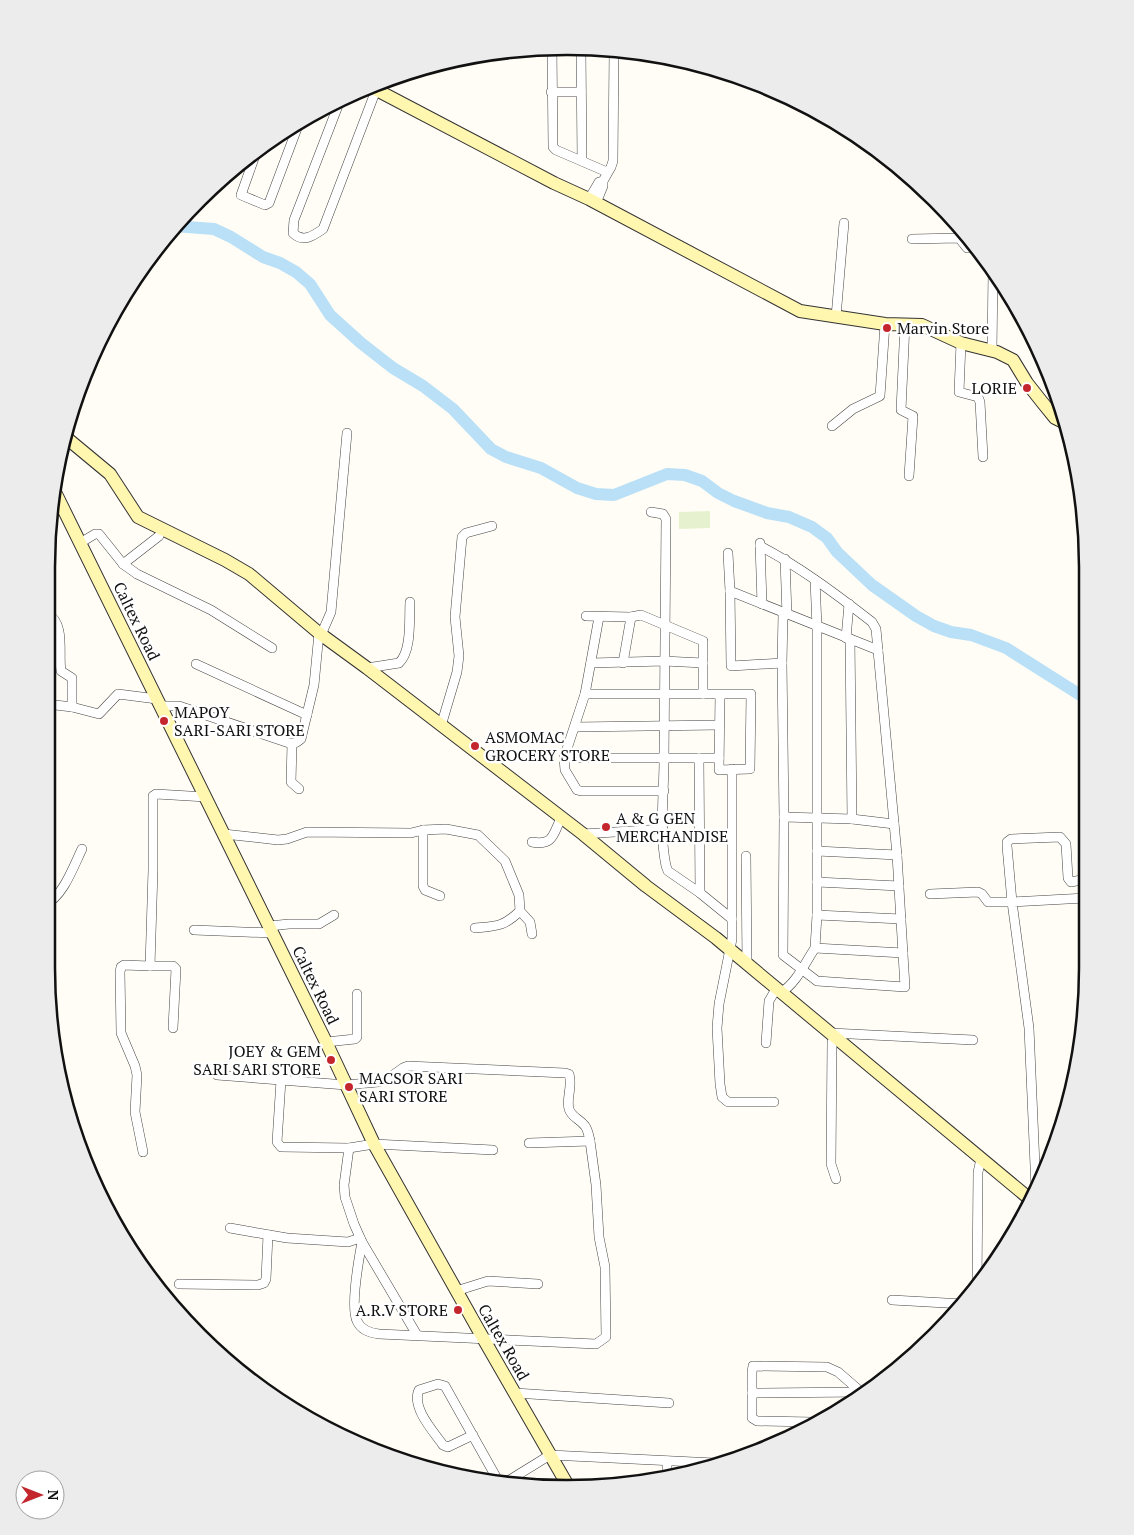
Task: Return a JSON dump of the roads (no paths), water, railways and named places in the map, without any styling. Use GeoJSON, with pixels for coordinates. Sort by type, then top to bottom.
{"type":"FeatureCollection","features":[{"type":"Feature","properties":{"kind":"street"},"geometry":{"type":"LineString","coordinates":[[552,55],[553,147],[582,161],[605,177]]}},
{"type":"Feature","properties":{"kind":"street"},"geometry":{"type":"LineString","coordinates":[[581,55],[582,161]]}},
{"type":"Feature","properties":{"kind":"street"},"geometry":{"type":"LineString","coordinates":[[592,201],[599,182],[605,177],[613,161],[614,57]]}},
{"type":"Feature","properties":{"kind":"street"},"geometry":{"type":"LineString","coordinates":[[379,91],[800,311],[885,324],[922,325],[961,343],[992,351],[1013,360],[1027,383],[1046,408],[1057,419]]}},
{"type":"Feature","properties":{"kind":"street"},"geometry":{"type":"LineString","coordinates":[[551,92],[581,92]]}},
{"type":"Feature","properties":{"kind":"street"},"geometry":{"type":"LineString","coordinates":[[336,111],[294,220],[292,233],[303,238],[310,237],[323,229],[371,94]]}},
{"type":"Feature","properties":{"kind":"street"},"geometry":{"type":"LineString","coordinates":[[252,164],[240,195],[265,205],[269,203],[295,134]]}},
{"type":"Feature","properties":{"kind":"street"},"geometry":{"type":"LineString","coordinates":[[836,316],[844,223]]}},
{"type":"Feature","properties":{"kind":"street"},"geometry":{"type":"LineString","coordinates":[[912,239],[959,238],[967,248]]}},
{"type":"Feature","properties":{"kind":"street"},"geometry":{"type":"LineString","coordinates":[[992,351],[993,283]]}},
{"type":"Feature","properties":{"kind":"street"},"geometry":{"type":"LineString","coordinates":[[832,426],[853,408],[880,396],[885,324]]}},
{"type":"Feature","properties":{"kind":"street"},"geometry":{"type":"LineString","coordinates":[[904,324],[902,410],[912,416],[909,476]]}},
{"type":"Feature","properties":{"kind":"street"},"geometry":{"type":"LineString","coordinates":[[961,343],[959,392],[978,397],[980,402],[984,457]]}},
{"type":"Feature","properties":{"kind":"street"},"geometry":{"type":"LineString","coordinates":[[55,705],[99,714],[118,694],[179,706],[292,744],[297,742],[301,738],[314,685],[320,634],[331,612],[347,433]]}},
{"type":"Feature","properties":{"kind":"street"},"geometry":{"type":"LineString","coordinates":[[71,441],[110,474],[138,517],[249,574],[320,634],[583,834],[646,886],[731,951],[1025,1195]]}},
{"type":"Feature","properties":{"kind":"street","name":"Caltex Road"},"geometry":{"type":"LineString","coordinates":[[59,500],[326,1042],[374,1144],[565,1480]]}},
{"type":"Feature","properties":{"kind":"street"},"geometry":{"type":"LineString","coordinates":[[651,512],[663,514],[666,519],[666,626],[663,694],[663,829],[665,861],[668,871],[700,893],[732,920]]}},
{"type":"Feature","properties":{"kind":"street"},"geometry":{"type":"LineString","coordinates":[[441,726],[459,656],[455,626],[462,537],[466,533],[492,526]]}},
{"type":"Feature","properties":{"kind":"street"},"geometry":{"type":"LineString","coordinates":[[80,543],[95,534],[99,534],[123,564],[137,574],[211,610],[272,648]]}},
{"type":"Feature","properties":{"kind":"street"},"geometry":{"type":"LineString","coordinates":[[123,564],[159,536]]}},
{"type":"Feature","properties":{"kind":"street"},"geometry":{"type":"LineString","coordinates":[[762,604],[760,544],[785,559],[849,604],[872,622],[876,629],[897,855],[905,987],[817,981],[782,955],[784,817],[782,663],[785,614],[785,559]]}},
{"type":"Feature","properties":{"kind":"street"},"geometry":{"type":"LineString","coordinates":[[728,553],[731,666],[782,663]]}},
{"type":"Feature","properties":{"kind":"street"},"geometry":{"type":"LineString","coordinates":[[766,1043],[769,1001],[778,991],[788,988],[815,948],[817,916],[817,626],[815,580]]}},
{"type":"Feature","properties":{"kind":"street"},"geometry":{"type":"LineString","coordinates":[[730,591],[878,650]]}},
{"type":"Feature","properties":{"kind":"street"},"geometry":{"type":"LineString","coordinates":[[367,668],[400,663],[405,656],[408,644],[410,602]]}},
{"type":"Feature","properties":{"kind":"street"},"geometry":{"type":"LineString","coordinates":[[849,604],[852,819]]}},
{"type":"Feature","properties":{"kind":"street"},"geometry":{"type":"LineString","coordinates":[[586,616],[630,617],[641,615],[703,641],[703,694]]}},
{"type":"Feature","properties":{"kind":"street"},"geometry":{"type":"LineString","coordinates":[[599,616],[585,694],[564,758],[565,770],[577,790],[664,791]]}},
{"type":"Feature","properties":{"kind":"street"},"geometry":{"type":"LineString","coordinates":[[623,663],[630,617]]}},
{"type":"Feature","properties":{"kind":"street"},"geometry":{"type":"LineString","coordinates":[[55,620],[58,625],[60,637],[61,671],[72,678],[72,707]]}},
{"type":"Feature","properties":{"kind":"street"},"geometry":{"type":"LineString","coordinates":[[591,662],[664,661],[703,663]]}},
{"type":"Feature","properties":{"kind":"street"},"geometry":{"type":"LineString","coordinates":[[196,664],[307,716]]}},
{"type":"Feature","properties":{"kind":"street"},"geometry":{"type":"LineString","coordinates":[[585,694],[663,694],[703,694],[720,694],[750,694],[750,769],[719,770],[720,694]]}},
{"type":"Feature","properties":{"kind":"street"},"geometry":{"type":"LineString","coordinates":[[575,727],[719,725]]}},
{"type":"Feature","properties":{"kind":"street"},"geometry":{"type":"LineString","coordinates":[[292,744],[291,782],[299,789]]}},
{"type":"Feature","properties":{"kind":"street"},"geometry":{"type":"LineString","coordinates":[[564,758],[719,758]]}},
{"type":"Feature","properties":{"kind":"street"},"geometry":{"type":"LineString","coordinates":[[699,758],[700,893]]}},
{"type":"Feature","properties":{"kind":"street"},"geometry":{"type":"LineString","coordinates":[[732,769],[731,951],[719,1004],[717,1028],[720,1084],[722,1097],[728,1102],[774,1102]]}},
{"type":"Feature","properties":{"kind":"street"},"geometry":{"type":"LineString","coordinates":[[150,966],[153,870],[152,798],[156,794],[206,797]]}},
{"type":"Feature","properties":{"kind":"street"},"geometry":{"type":"LineString","coordinates":[[784,817],[852,819],[894,824]]}},
{"type":"Feature","properties":{"kind":"street"},"geometry":{"type":"LineString","coordinates":[[532,842],[542,844],[548,842],[561,818]]}},
{"type":"Feature","properties":{"kind":"street"},"geometry":{"type":"LineString","coordinates":[[224,834],[278,840],[307,832],[412,833],[423,830],[446,829],[478,835],[505,861],[519,895],[520,911],[530,922],[532,934]]}},
{"type":"Feature","properties":{"kind":"street"},"geometry":{"type":"LineString","coordinates":[[583,834],[663,829]]}},
{"type":"Feature","properties":{"kind":"street"},"geometry":{"type":"LineString","coordinates":[[423,830],[423,886],[425,890],[440,896]]}},
{"type":"Feature","properties":{"kind":"street"},"geometry":{"type":"LineString","coordinates":[[1035,1174],[1029,1028],[1012,902],[1007,842],[1011,839],[1060,837],[1066,844],[1068,878],[1071,882],[1079,880]]}},
{"type":"Feature","properties":{"kind":"street"},"geometry":{"type":"LineString","coordinates":[[55,899],[63,888],[82,848]]}},
{"type":"Feature","properties":{"kind":"street"},"geometry":{"type":"LineString","coordinates":[[817,851],[897,855]]}},
{"type":"Feature","properties":{"kind":"street"},"geometry":{"type":"LineString","coordinates":[[746,856],[746,965]]}},
{"type":"Feature","properties":{"kind":"street"},"geometry":{"type":"LineString","coordinates":[[817,882],[899,886]]}},
{"type":"Feature","properties":{"kind":"street"},"geometry":{"type":"LineString","coordinates":[[930,894],[978,892],[988,902],[1079,898]]}},
{"type":"Feature","properties":{"kind":"street"},"geometry":{"type":"LineString","coordinates":[[475,928],[505,924],[520,911]]}},
{"type":"Feature","properties":{"kind":"street"},"geometry":{"type":"LineString","coordinates":[[194,930],[271,930],[319,924],[334,915]]}},
{"type":"Feature","properties":{"kind":"street"},"geometry":{"type":"LineString","coordinates":[[817,916],[901,919]]}},
{"type":"Feature","properties":{"kind":"street"},"geometry":{"type":"LineString","coordinates":[[815,948],[903,953]]}},
{"type":"Feature","properties":{"kind":"street"},"geometry":{"type":"LineString","coordinates":[[143,1152],[135,1112],[137,1075],[121,1033],[121,967],[124,965],[173,966],[176,969],[173,1028]]}},
{"type":"Feature","properties":{"kind":"street"},"geometry":{"type":"LineString","coordinates":[[326,1042],[355,1039],[357,1037],[357,994]]}},
{"type":"Feature","properties":{"kind":"street"},"geometry":{"type":"LineString","coordinates":[[833,1035],[973,1040]]}},
{"type":"Feature","properties":{"kind":"street"},"geometry":{"type":"LineString","coordinates":[[833,1035],[831,1164],[836,1178]]}},
{"type":"Feature","properties":{"kind":"street"},"geometry":{"type":"LineString","coordinates":[[218,1075],[346,1084],[386,1080],[408,1066],[569,1074],[571,1079],[568,1102],[570,1111],[574,1118],[584,1124],[590,1141],[596,1185],[599,1237],[605,1267],[606,1337],[596,1344],[372,1333],[365,1330],[356,1319],[354,1310],[361,1240]]}},
{"type":"Feature","properties":{"kind":"street"},"geometry":{"type":"LineString","coordinates":[[281,1080],[278,1142],[281,1147],[349,1148],[374,1144],[493,1150]]}},
{"type":"Feature","properties":{"kind":"street"},"geometry":{"type":"LineString","coordinates":[[528,1144],[590,1141]]}},
{"type":"Feature","properties":{"kind":"street"},"geometry":{"type":"LineString","coordinates":[[349,1148],[344,1185],[345,1197],[361,1240],[417,1335]]}},
{"type":"Feature","properties":{"kind":"street"},"geometry":{"type":"LineString","coordinates":[[977,1274],[978,1172],[981,1159]]}},
{"type":"Feature","properties":{"kind":"street"},"geometry":{"type":"LineString","coordinates":[[230,1228],[268,1236],[348,1242],[361,1240]]}},
{"type":"Feature","properties":{"kind":"street"},"geometry":{"type":"LineString","coordinates":[[179,1284],[258,1285],[264,1283],[266,1279],[268,1236]]}},
{"type":"Feature","properties":{"kind":"street"},"geometry":{"type":"LineString","coordinates":[[456,1291],[488,1281],[538,1284]]}},
{"type":"Feature","properties":{"kind":"street"},"geometry":{"type":"LineString","coordinates":[[892,1300],[954,1303]]}},
{"type":"Feature","properties":{"kind":"street"},"geometry":{"type":"LineString","coordinates":[[801,1422],[754,1420],[752,1418],[753,1366],[832,1369],[857,1390]]}},
{"type":"Feature","properties":{"kind":"street"},"geometry":{"type":"LineString","coordinates":[[473,1435],[448,1447],[443,1445],[418,1408],[417,1398],[419,1390],[438,1384],[445,1386],[496,1475]]}},
{"type":"Feature","properties":{"kind":"street"},"geometry":{"type":"LineString","coordinates":[[514,1393],[669,1403]]}},
{"type":"Feature","properties":{"kind":"street"},"geometry":{"type":"LineString","coordinates":[[752,1393],[852,1393]]}},
{"type":"Feature","properties":{"kind":"street"},"geometry":{"type":"LineString","coordinates":[[513,1477],[550,1455],[701,1463]]}},
{"type":"Feature","properties":{"kind":"street"},"geometry":{"type":"LineString","coordinates":[[667,1462],[667,1470]]}},
{"type":"Feature","properties":{"kind":"waterway"},"geometry":{"type":"LineString","coordinates":[[184,227],[214,229],[263,257],[280,263],[296,272],[310,284],[330,315],[361,343],[393,368],[423,386],[453,409],[491,449],[506,457],[541,468],[577,488],[596,494],[614,495],[667,474],[685,475],[702,481],[718,493],[734,501],[767,513],[789,517],[812,527],[827,538],[837,552],[872,585],[916,616],[934,626],[951,632],[971,635],[1006,648],[1079,694]]}},
{"type":"Feature","properties":{"kind":"place","name":"Marvin Store"},"geometry":{"type":"Point","coordinates":[887,328]}},
{"type":"Feature","properties":{"kind":"place","name":"LORIE"},"geometry":{"type":"Point","coordinates":[1027,388]}},
{"type":"Feature","properties":{"kind":"place","name":"MAPOY SARI-SARI STORE"},"geometry":{"type":"Point","coordinates":[164,721]}},
{"type":"Feature","properties":{"kind":"place","name":"ASMOMAC GROCERY STORE"},"geometry":{"type":"Point","coordinates":[475,746]}},
{"type":"Feature","properties":{"kind":"place","name":"A & G GEN MERCHANDISE"},"geometry":{"type":"Point","coordinates":[606,827]}},
{"type":"Feature","properties":{"kind":"place","name":"JOEY & GEM SARI SARI STORE"},"geometry":{"type":"Point","coordinates":[331,1060]}},
{"type":"Feature","properties":{"kind":"place","name":"MACSOR SARI SARI STORE"},"geometry":{"type":"Point","coordinates":[349,1087]}},
{"type":"Feature","properties":{"kind":"place","name":"A.R.V STORE"},"geometry":{"type":"Point","coordinates":[458,1310]}}]}
